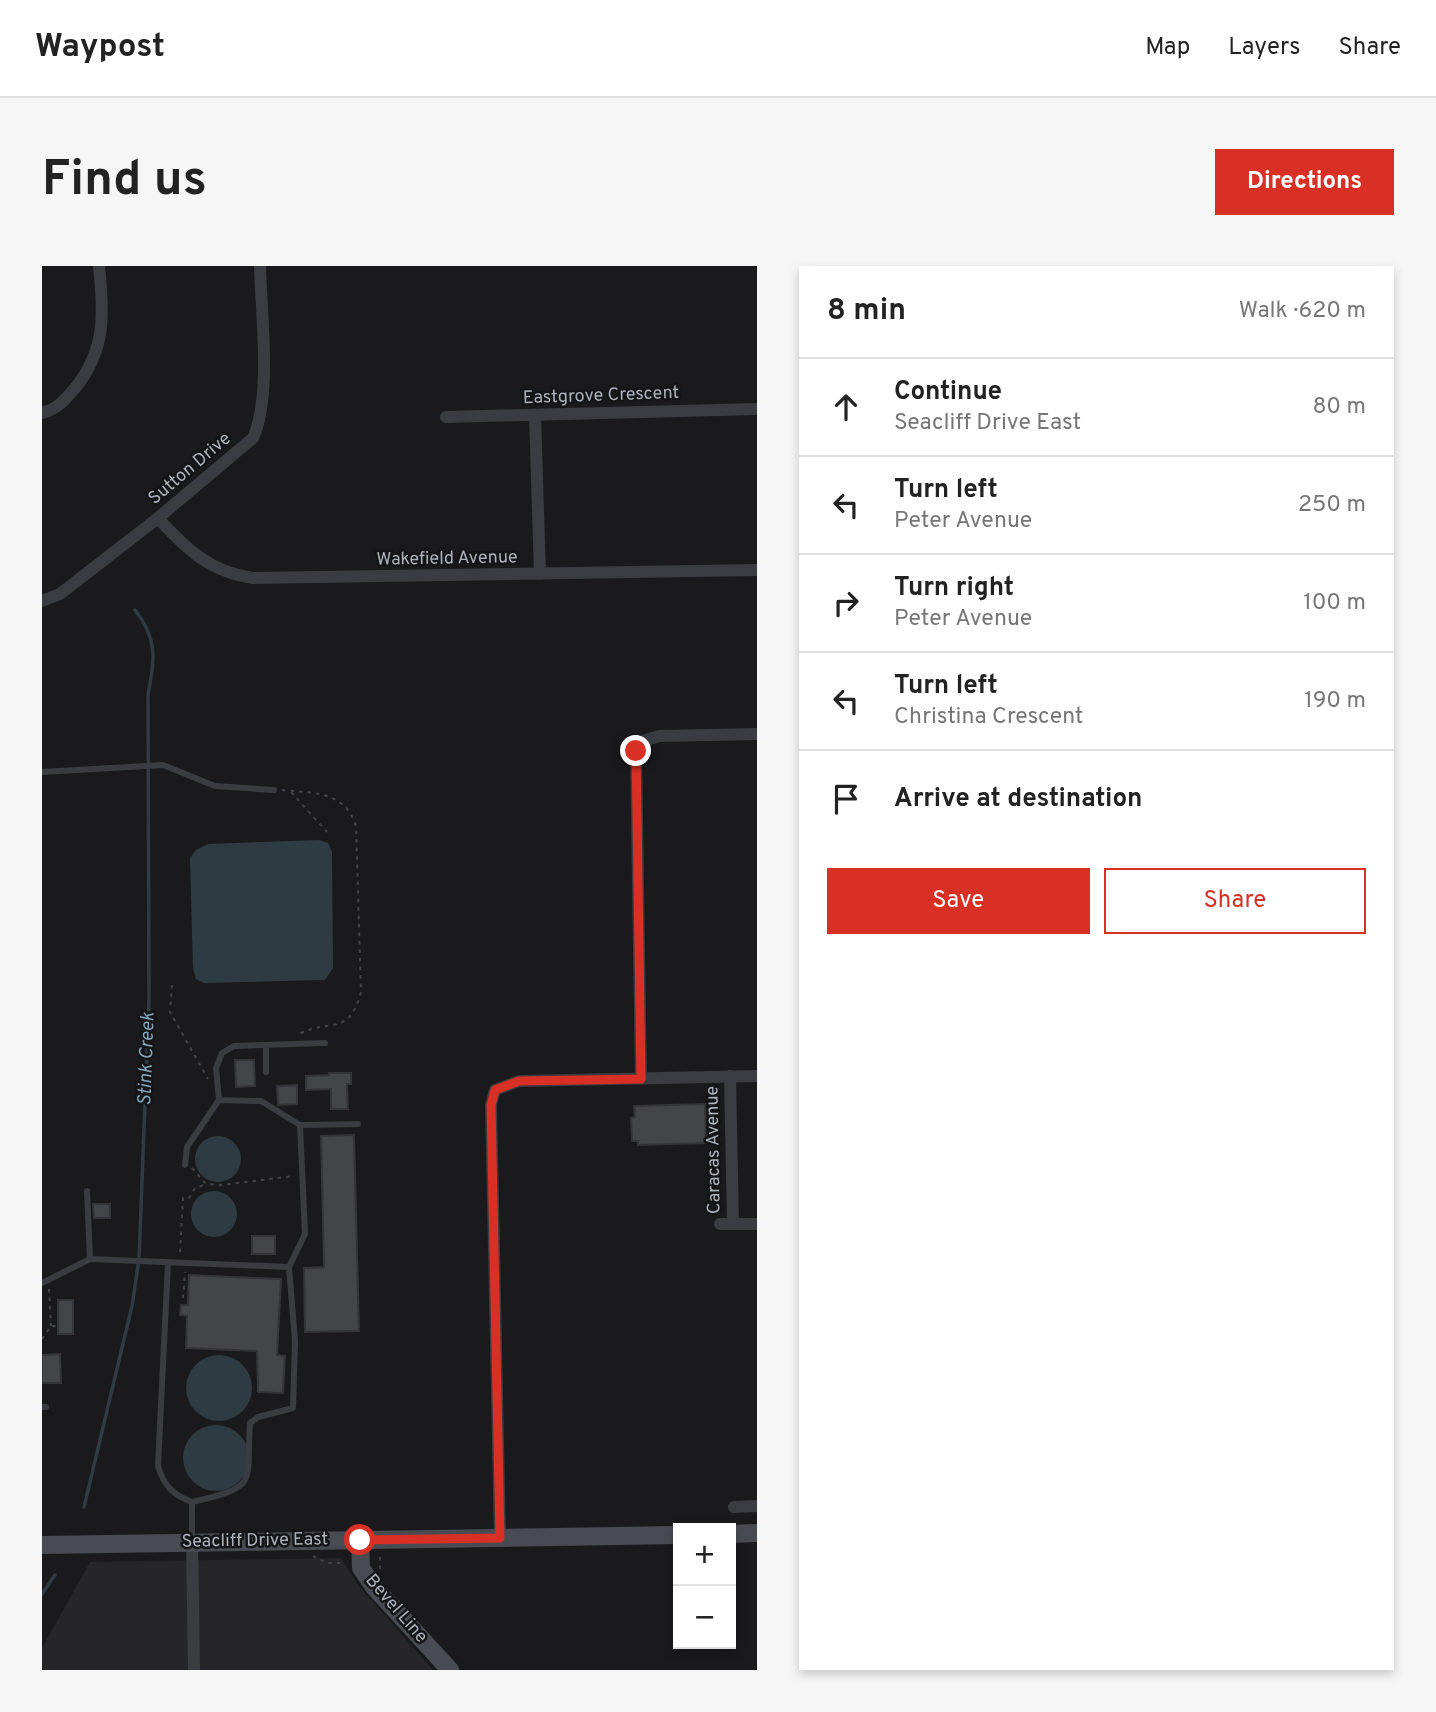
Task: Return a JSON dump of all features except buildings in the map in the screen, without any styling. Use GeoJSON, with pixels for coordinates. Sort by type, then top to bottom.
{"type":"FeatureCollection","features":[{"type":"Feature","properties":{"kind":"main road"},"geometry":{"type":"LineString","coordinates":[[736,1534],[757,1534]]}},
{"type":"Feature","properties":{"kind":"main road","name":"Seacliff Drive East"},"geometry":{"type":"LineString","coordinates":[[42,1545],[673,1535]]}},
{"type":"Feature","properties":{"kind":"main road","name":"Bevel Line"},"geometry":{"type":"LineString","coordinates":[[360,1540],[361,1563],[374,1587],[450,1670]]}},
{"type":"Feature","properties":{"kind":"street"},"geometry":{"type":"LineString","coordinates":[[42,414],[55,410],[69,395],[89,370],[97,354],[102,311],[99,266]]}},
{"type":"Feature","properties":{"kind":"street","name":"Sutton Drive"},"geometry":{"type":"LineString","coordinates":[[42,601],[60,594],[158,519],[245,447],[257,428],[263,397],[260,266]]}},
{"type":"Feature","properties":{"kind":"street","name":"Eastgrove Crescent"},"geometry":{"type":"LineString","coordinates":[[446,417],[757,408]]}},
{"type":"Feature","properties":{"kind":"street"},"geometry":{"type":"LineString","coordinates":[[535,415],[540,575]]}},
{"type":"Feature","properties":{"kind":"street","name":"Wakefield Avenue"},"geometry":{"type":"LineString","coordinates":[[158,519],[199,559],[216,569],[271,579],[757,570]]}},
{"type":"Feature","properties":{"kind":"street"},"geometry":{"type":"LineString","coordinates":[[641,1079],[636,751],[643,741],[659,736],[757,734]]}},
{"type":"Feature","properties":{"kind":"street","name":"Caracas Avenue"},"geometry":{"type":"LineString","coordinates":[[730,1076],[726,1224],[757,1224]]}},
{"type":"Feature","properties":{"kind":"street"},"geometry":{"type":"LineString","coordinates":[[500,1538],[492,1096],[502,1085],[519,1081],[757,1076]]}},
{"type":"Feature","properties":{"kind":"street"},"geometry":{"type":"LineString","coordinates":[[734,1507],[757,1506]]}},
{"type":"Feature","properties":{"kind":"street"},"geometry":{"type":"LineString","coordinates":[[192,1542],[194,1670]]}},
{"type":"Feature","properties":{"kind":"lane"},"geometry":{"type":"LineString","coordinates":[[42,772],[163,765],[215,786],[274,790]]}},
{"type":"Feature","properties":{"kind":"lane"},"geometry":{"type":"LineString","coordinates":[[185,1162],[187,1147],[219,1100],[216,1068],[222,1053],[234,1046],[325,1043]]}},
{"type":"Feature","properties":{"kind":"lane"},"geometry":{"type":"LineString","coordinates":[[266,1045],[266,1072]]}},
{"type":"Feature","properties":{"kind":"lane"},"geometry":{"type":"LineString","coordinates":[[219,1100],[261,1101],[300,1125],[358,1124]]}},
{"type":"Feature","properties":{"kind":"lane"},"geometry":{"type":"LineString","coordinates":[[168,1264],[158,1466],[163,1481],[176,1496],[192,1502],[232,1493],[245,1481],[250,1468],[250,1423],[258,1417],[293,1408],[295,1341],[289,1267],[305,1234],[300,1125]]}},
{"type":"Feature","properties":{"kind":"lane"},"geometry":{"type":"LineString","coordinates":[[87,1191],[90,1259]]}},
{"type":"Feature","properties":{"kind":"lane"},"geometry":{"type":"LineString","coordinates":[[45,1282],[90,1259],[289,1267]]}},
{"type":"Feature","properties":{"kind":"lane"},"geometry":{"type":"LineString","coordinates":[[192,1502],[192,1542]]}},
{"type":"Feature","properties":{"kind":"path"},"geometry":{"type":"LineString","coordinates":[[274,790],[338,798],[352,812],[356,826],[361,992],[356,1012],[342,1025],[307,1030],[294,1036],[294,1044]]}},
{"type":"Feature","properties":{"kind":"path"},"geometry":{"type":"LineString","coordinates":[[290,791],[327,832]]}},
{"type":"Feature","properties":{"kind":"path"},"geometry":{"type":"LineString","coordinates":[[172,985],[170,1012],[201,1071],[209,1080],[217,1081]]}},
{"type":"Feature","properties":{"kind":"path"},"geometry":{"type":"LineString","coordinates":[[185,1162],[206,1184]]}},
{"type":"Feature","properties":{"kind":"path"},"geometry":{"type":"LineString","coordinates":[[183,1298],[183,1198],[189,1198],[195,1188],[206,1184],[221,1185],[302,1175]]}},
{"type":"Feature","properties":{"kind":"path"},"geometry":{"type":"LineString","coordinates":[[42,1339],[51,1326],[45,1282]]}},
{"type":"Feature","properties":{"kind":"path"},"geometry":{"type":"LineString","coordinates":[[51,1326],[58,1326]]}},
{"type":"Feature","properties":{"kind":"path"},"geometry":{"type":"LineString","coordinates":[[312,1555],[327,1563],[380,1563]]}},
{"type":"Feature","properties":{"kind":"shaded area"},"geometry":{"type":"Polygon","coordinates":[[[319,840],[328,843],[332,851],[333,968],[325,980],[204,983],[196,979],[193,968],[190,858],[196,850],[208,844],[319,840]]]}},
{"type":"Feature","properties":{"kind":"shaded area"},"geometry":{"type":"Polygon","coordinates":[[[218,1136],[234,1143],[241,1159],[234,1175],[218,1182],[202,1175],[195,1159],[202,1143],[218,1136]]]}},
{"type":"Feature","properties":{"kind":"shaded area"},"geometry":{"type":"Polygon","coordinates":[[[214,1191],[230,1198],[237,1214],[230,1230],[214,1237],[198,1230],[191,1214],[198,1198],[214,1191]]]}},
{"type":"Feature","properties":{"kind":"shaded area"},"geometry":{"type":"Polygon","coordinates":[[[219,1355],[232,1358],[242,1365],[249,1375],[252,1388],[249,1401],[242,1411],[232,1418],[219,1421],[206,1418],[196,1411],[189,1401],[186,1388],[189,1375],[196,1365],[206,1358],[219,1355]]]}},
{"type":"Feature","properties":{"kind":"shaded area"},"geometry":{"type":"Polygon","coordinates":[[[216,1425],[239,1435],[249,1458],[239,1481],[216,1491],[193,1481],[183,1458],[193,1435],[216,1425]]]}},
{"type":"Feature","properties":{"kind":"shaded area"},"geometry":{"type":"Polygon","coordinates":[[[341,1558],[358,1585],[433,1670],[42,1670],[42,1648],[90,1562],[341,1558]]]}},
{"type":"Feature","properties":{"kind":"waterway","name":"Stink Creek"},"geometry":{"type":"LineString","coordinates":[[84,1507],[132,1306],[139,1259],[149,998],[148,695],[153,651],[148,631],[135,610]]}},
{"type":"Feature","properties":{"kind":"waterway","name":"Stink Creek"},"geometry":{"type":"LineString","coordinates":[[42,1594],[55,1575]]}},
{"type":"Feature","properties":{"kind":"route"},"geometry":{"type":"LineString","coordinates":[[360,1540],[500,1538],[492,1096],[502,1085],[519,1081],[641,1079],[636,751]]}}]}
